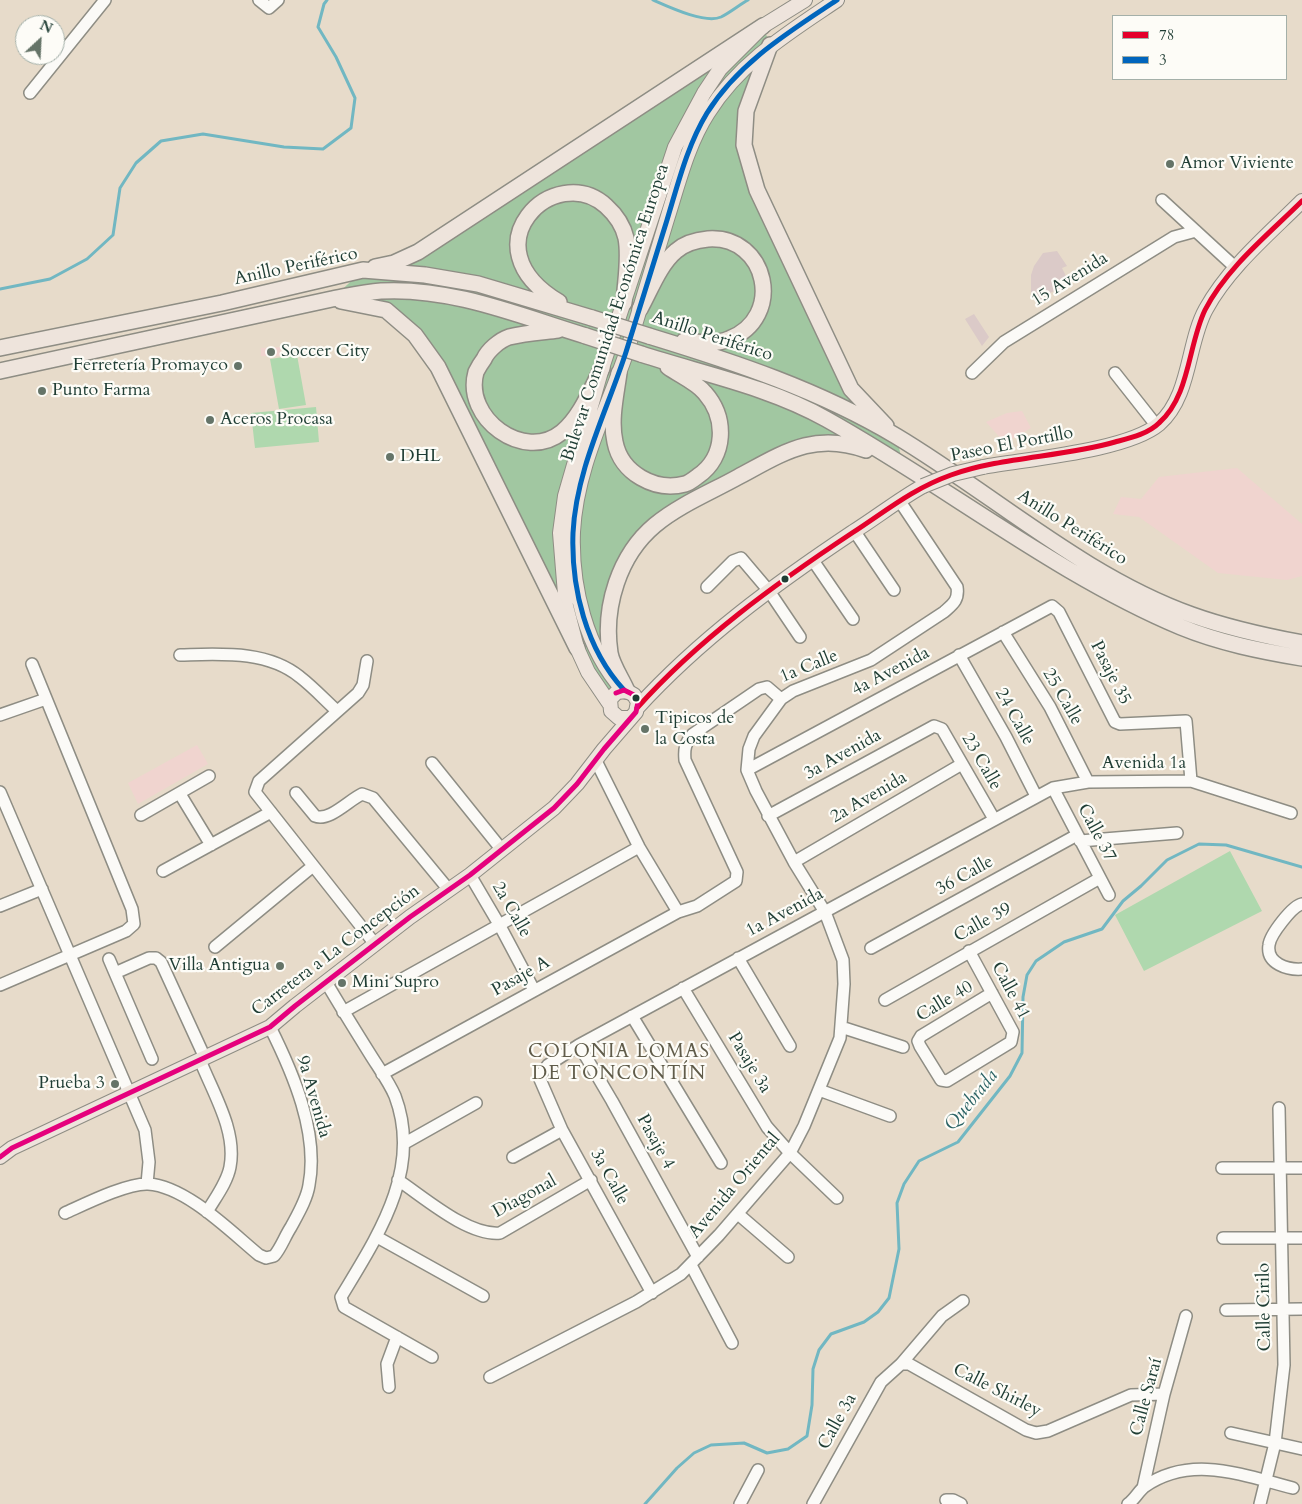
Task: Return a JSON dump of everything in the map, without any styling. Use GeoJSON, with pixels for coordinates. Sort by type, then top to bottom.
{"type":"FeatureCollection","features":[{"type":"Feature","properties":{"kind":"highway"},"geometry":{"type":"LineString","coordinates":[[363,270],[394,263],[418,252],[763,26]]}},
{"type":"Feature","properties":{"kind":"highway"},"geometry":{"type":"LineString","coordinates":[[770,45],[746,111],[744,145],[757,190],[851,389],[896,436]]}},
{"type":"Feature","properties":{"kind":"highway"},"geometry":{"type":"LineString","coordinates":[[585,316],[541,292],[529,278],[519,261],[518,242],[523,225],[530,213],[542,202],[557,195],[571,193],[589,195],[608,207],[622,225],[628,252],[624,303]]}},
{"type":"Feature","properties":{"kind":"highway"},"geometry":{"type":"LineString","coordinates":[[640,309],[665,264],[674,252],[684,245],[700,240],[716,239],[732,242],[746,252],[757,265],[763,279],[764,293],[761,308],[752,323],[742,333],[728,340],[710,343],[655,338]]}},
{"type":"Feature","properties":{"kind":"highway","name":"Anillo Periférico"},"geometry":{"type":"LineString","coordinates":[[0,348],[222,303],[363,270],[425,275],[478,284],[655,338],[785,381],[839,404],[896,436],[1051,539],[1133,589],[1191,615],[1253,634],[1302,643]]}},
{"type":"Feature","properties":{"kind":"highway","name":"Anillo Periférico"},"geometry":{"type":"LineString","coordinates":[[0,371],[332,299],[380,291],[426,293],[481,303],[656,359],[762,390],[794,403],[825,418],[903,464],[1123,601],[1183,628],[1249,649],[1302,658]]}},
{"type":"Feature","properties":{"kind":"highway"},"geometry":{"type":"LineString","coordinates":[[332,299],[386,310],[415,335],[438,367],[577,648]]}},
{"type":"Feature","properties":{"kind":"highway"},"geometry":{"type":"LineString","coordinates":[[563,329],[508,338],[486,355],[476,372],[475,387],[479,405],[500,432],[529,442],[546,440],[561,432],[575,417],[602,368]]}},
{"type":"Feature","properties":{"kind":"highway"},"geometry":{"type":"LineString","coordinates":[[619,374],[614,413],[614,442],[622,461],[638,477],[665,486],[686,484],[707,470],[718,452],[721,434],[719,420],[714,405],[704,391],[656,359]]}},
{"type":"Feature","properties":{"kind":"highway"},"geometry":{"type":"LineString","coordinates":[[627,691],[610,654],[609,618],[614,590],[625,562],[639,540],[656,524],[773,459],[804,445],[834,441],[850,444],[903,464]]}},
{"type":"Feature","properties":{"kind":"main road","name":"Bulevar Comunidad Económica Europea"},"geometry":{"type":"LineString","coordinates":[[610,707],[588,672],[577,648],[566,606],[560,534],[566,496],[602,368],[675,147],[704,93],[720,69],[763,26],[805,0]]}},
{"type":"Feature","properties":{"kind":"main road","name":"Bulevar Comunidad Económica Europea"},"geometry":{"type":"LineString","coordinates":[[627,691],[610,676],[597,651],[580,603],[574,564],[573,540],[577,499],[585,469],[619,374],[686,158],[707,113],[730,83],[749,63],[770,45],[837,0]]}},
{"type":"Feature","properties":{"kind":"main road","name":"Paseo El Portillo"},"geometry":{"type":"LineString","coordinates":[[633,713],[664,679],[732,619],[812,559],[923,486],[953,474],[983,467],[1088,450],[1136,436],[1156,425],[1171,410],[1180,390],[1198,328],[1206,310],[1236,268],[1302,201]]}},
{"type":"Feature","properties":{"kind":"main road","name":"Paseo El Portillo"},"geometry":{"type":"LineString","coordinates":[[627,691],[664,679]]}},
{"type":"Feature","properties":{"kind":"main road"},"geometry":{"type":"LineString","coordinates":[[627,691],[637,700],[633,713],[619,718],[610,707],[614,694],[627,691]]}},
{"type":"Feature","properties":{"kind":"main road","name":"Carretera a La Concepción"},"geometry":{"type":"LineString","coordinates":[[604,749],[610,707]]}},
{"type":"Feature","properties":{"kind":"main road","name":"Carretera a La Concepción"},"geometry":{"type":"LineString","coordinates":[[0,1156],[12,1148],[270,1027],[375,944],[470,876],[554,808],[596,761],[633,713]]}},
{"type":"Feature","properties":{"kind":"street"},"geometry":{"type":"LineString","coordinates":[[30,92],[105,0]]}},
{"type":"Feature","properties":{"kind":"street"},"geometry":{"type":"LineString","coordinates":[[259,0],[274,4]]}},
{"type":"Feature","properties":{"kind":"street"},"geometry":{"type":"LineString","coordinates":[[1162,200],[1236,268]]}},
{"type":"Feature","properties":{"kind":"street","name":"15 Avenida"},"geometry":{"type":"LineString","coordinates":[[972,373],[1004,342],[1174,237],[1196,231]]}},
{"type":"Feature","properties":{"kind":"street"},"geometry":{"type":"LineString","coordinates":[[1115,373],[1156,425]]}},
{"type":"Feature","properties":{"kind":"street","name":"1a Calle"},"geometry":{"type":"LineString","coordinates":[[678,912],[697,906],[736,881],[738,876],[685,760],[684,750],[687,740],[692,734],[764,687],[770,689],[780,699],[793,691],[871,660],[944,612],[954,603],[958,596],[957,587],[899,500]]}},
{"type":"Feature","properties":{"kind":"street"},"geometry":{"type":"LineString","coordinates":[[854,532],[894,590]]}},
{"type":"Feature","properties":{"kind":"street"},"geometry":{"type":"LineString","coordinates":[[707,587],[734,561],[741,558],[769,591],[800,637]]}},
{"type":"Feature","properties":{"kind":"street"},"geometry":{"type":"LineString","coordinates":[[812,559],[853,619]]}},
{"type":"Feature","properties":{"kind":"street","name":"4a Avenida"},"geometry":{"type":"LineString","coordinates":[[747,770],[1052,606]]}},
{"type":"Feature","properties":{"kind":"street","name":"Pasaje 35"},"geometry":{"type":"LineString","coordinates":[[1052,606],[1059,612],[1115,722],[1120,724],[1186,721],[1190,781]]}},
{"type":"Feature","properties":{"kind":"street","name":"25 Calle"},"geometry":{"type":"LineString","coordinates":[[1003,632],[1050,707],[1088,782]]}},
{"type":"Feature","properties":{"kind":"street"},"geometry":{"type":"LineString","coordinates":[[180,656],[225,654],[274,663],[300,677],[337,711]]}},
{"type":"Feature","properties":{"kind":"street","name":"24 Calle"},"geometry":{"type":"LineString","coordinates":[[959,655],[1006,737],[1036,796]]}},
{"type":"Feature","properties":{"kind":"street"},"geometry":{"type":"LineString","coordinates":[[367,662],[363,685],[358,693],[257,784],[256,795],[272,812],[375,944]]}},
{"type":"Feature","properties":{"kind":"street"},"geometry":{"type":"LineString","coordinates":[[0,985],[126,931],[134,924],[32,664]]}},
{"type":"Feature","properties":{"kind":"street"},"geometry":{"type":"LineString","coordinates":[[0,715],[46,699]]}},
{"type":"Feature","properties":{"kind":"street"},"geometry":{"type":"LineString","coordinates":[[747,770],[749,750],[754,736],[780,699]]}},
{"type":"Feature","properties":{"kind":"street","name":"23 Calle"},"geometry":{"type":"LineString","coordinates":[[934,726],[942,730],[994,819]]}},
{"type":"Feature","properties":{"kind":"street","name":"3a Avenida"},"geometry":{"type":"LineString","coordinates":[[768,816],[934,726]]}},
{"type":"Feature","properties":{"kind":"street"},"geometry":{"type":"LineString","coordinates":[[596,761],[639,847],[678,912]]}},
{"type":"Feature","properties":{"kind":"street"},"geometry":{"type":"LineString","coordinates":[[432,762],[502,850]]}},
{"type":"Feature","properties":{"kind":"street","name":"2a Avenida"},"geometry":{"type":"LineString","coordinates":[[794,862],[962,764]]}},
{"type":"Feature","properties":{"kind":"street","name":"Avenida Oriental"},"geometry":{"type":"LineString","coordinates":[[490,1377],[652,1293],[694,1261],[738,1214],[790,1153],[819,1090],[840,1038],[844,984],[843,960],[825,912],[768,816],[747,770]]}},
{"type":"Feature","properties":{"kind":"street"},"geometry":{"type":"LineString","coordinates":[[141,815],[209,776]]}},
{"type":"Feature","properties":{"kind":"street","name":"Avenida 1a"},"geometry":{"type":"LineString","coordinates":[[1052,788],[1088,782],[1190,781],[1291,813]]}},
{"type":"Feature","properties":{"kind":"street","name":"1a Avenida"},"geometry":{"type":"LineString","coordinates":[[538,1077],[548,1065],[579,1045],[1052,788]]}},
{"type":"Feature","properties":{"kind":"street","name":"Calle 37"},"geometry":{"type":"LineString","coordinates":[[1052,788],[1109,895]]}},
{"type":"Feature","properties":{"kind":"street"},"geometry":{"type":"LineString","coordinates":[[0,792],[145,1130],[148,1144],[147,1184]]}},
{"type":"Feature","properties":{"kind":"street"},"geometry":{"type":"LineString","coordinates":[[296,793],[315,816],[319,818],[326,817],[362,794],[373,798],[449,890]]}},
{"type":"Feature","properties":{"kind":"street"},"geometry":{"type":"LineString","coordinates":[[180,794],[211,845]]}},
{"type":"Feature","properties":{"kind":"street"},"geometry":{"type":"LineString","coordinates":[[163,871],[272,812]]}},
{"type":"Feature","properties":{"kind":"street"},"geometry":{"type":"LineString","coordinates":[[1079,838],[1177,833]]}},
{"type":"Feature","properties":{"kind":"street","name":"36 Calle"},"geometry":{"type":"LineString","coordinates":[[871,948],[1079,838]]}},
{"type":"Feature","properties":{"kind":"street"},"geometry":{"type":"LineString","coordinates":[[343,1012],[639,847]]}},
{"type":"Feature","properties":{"kind":"street"},"geometry":{"type":"LineString","coordinates":[[215,947],[313,866]]}},
{"type":"Feature","properties":{"kind":"street","name":"2a Calle"},"geometry":{"type":"LineString","coordinates":[[470,876],[500,926],[534,990]]}},
{"type":"Feature","properties":{"kind":"street","name":"Calle 39"},"geometry":{"type":"LineString","coordinates":[[884,1000],[1100,878]]}},
{"type":"Feature","properties":{"kind":"street"},"geometry":{"type":"LineString","coordinates":[[0,906],[42,889]]}},
{"type":"Feature","properties":{"kind":"street"},"geometry":{"type":"LineString","coordinates":[[1302,904],[1297,905],[1292,910],[1272,936],[1269,946],[1270,954],[1275,962],[1292,970],[1302,969]]}},
{"type":"Feature","properties":{"kind":"street","name":"Pasaje A"},"geometry":{"type":"LineString","coordinates":[[382,1074],[678,912]]}},
{"type":"Feature","properties":{"kind":"street","name":"Calle 41"},"geometry":{"type":"LineString","coordinates":[[918,1041],[937,1076],[947,1081],[1011,1042],[1014,1032],[969,951]]}},
{"type":"Feature","properties":{"kind":"street"},"geometry":{"type":"LineString","coordinates":[[65,1213],[115,1192],[147,1184],[172,1191],[207,1212],[222,1187],[230,1168],[232,1149],[229,1130],[202,1059],[161,962],[156,958],[149,958],[115,973]]}},
{"type":"Feature","properties":{"kind":"street"},"geometry":{"type":"LineString","coordinates":[[738,958],[790,1046]]}},
{"type":"Feature","properties":{"kind":"street"},"geometry":{"type":"LineString","coordinates":[[109,959],[152,1059]]}},
{"type":"Feature","properties":{"kind":"street"},"geometry":{"type":"LineString","coordinates":[[326,982],[394,1094],[400,1111],[405,1143],[398,1180],[377,1237],[340,1297],[341,1302],[344,1307],[432,1357]]}},
{"type":"Feature","properties":{"kind":"street","name":"Pasaje 3a"},"geometry":{"type":"LineString","coordinates":[[683,988],[767,1127],[790,1153],[838,1198]]}},
{"type":"Feature","properties":{"kind":"street","name":"Calle 40"},"geometry":{"type":"LineString","coordinates":[[918,1041],[921,1036],[992,994]]}},
{"type":"Feature","properties":{"kind":"street"},"geometry":{"type":"LineString","coordinates":[[632,1016],[722,1163]]}},
{"type":"Feature","properties":{"kind":"street","name":"9a Avenida"},"geometry":{"type":"LineString","coordinates":[[207,1212],[259,1255],[270,1258],[278,1252],[300,1210],[309,1186],[312,1163],[310,1137],[299,1098],[270,1027]]}},
{"type":"Feature","properties":{"kind":"street"},"geometry":{"type":"LineString","coordinates":[[841,1027],[902,1047]]}},
{"type":"Feature","properties":{"kind":"street","name":"Pasaje 4"},"geometry":{"type":"LineString","coordinates":[[579,1045],[694,1261],[732,1343]]}},
{"type":"Feature","properties":{"kind":"street","name":"3a Calle"},"geometry":{"type":"LineString","coordinates":[[538,1077],[562,1130],[652,1293]]}},
{"type":"Feature","properties":{"kind":"street"},"geometry":{"type":"LineString","coordinates":[[819,1090],[890,1116]]}},
{"type":"Feature","properties":{"kind":"street"},"geometry":{"type":"LineString","coordinates":[[405,1143],[476,1104]]}},
{"type":"Feature","properties":{"kind":"street","name":"Calle Cirilo"},"geometry":{"type":"LineString","coordinates":[[1260,1504],[1275,1443],[1284,1365],[1282,1168],[1279,1108]]}},
{"type":"Feature","properties":{"kind":"street"},"geometry":{"type":"LineString","coordinates":[[513,1157],[562,1130]]}},
{"type":"Feature","properties":{"kind":"street"},"geometry":{"type":"LineString","coordinates":[[1222,1168],[1302,1168]]}},
{"type":"Feature","properties":{"kind":"street","name":"Diagonal"},"geometry":{"type":"LineString","coordinates":[[398,1180],[465,1224],[489,1234],[500,1233],[591,1180]]}},
{"type":"Feature","properties":{"kind":"street"},"geometry":{"type":"LineString","coordinates":[[738,1214],[788,1257]]}},
{"type":"Feature","properties":{"kind":"street"},"geometry":{"type":"LineString","coordinates":[[377,1237],[483,1296]]}},
{"type":"Feature","properties":{"kind":"street"},"geometry":{"type":"LineString","coordinates":[[1224,1238],[1302,1238]]}},
{"type":"Feature","properties":{"kind":"street","name":"Calle 3a"},"geometry":{"type":"LineString","coordinates":[[813,1504],[881,1382],[900,1364],[942,1316],[963,1301]]}},
{"type":"Feature","properties":{"kind":"street"},"geometry":{"type":"LineString","coordinates":[[1226,1310],[1302,1309]]}},
{"type":"Feature","properties":{"kind":"street","name":"Calle Saraí"},"geometry":{"type":"LineString","coordinates":[[1143,1488],[1164,1394],[1186,1316]]}},
{"type":"Feature","properties":{"kind":"street"},"geometry":{"type":"LineString","coordinates":[[389,1387],[387,1364],[397,1337]]}},
{"type":"Feature","properties":{"kind":"street","name":"Calle Shirley"},"geometry":{"type":"LineString","coordinates":[[900,1364],[909,1364],[1012,1422],[1036,1433],[1048,1431],[1131,1395],[1164,1394]]}},
{"type":"Feature","properties":{"kind":"street"},"geometry":{"type":"LineString","coordinates":[[1231,1433],[1302,1449]]}},
{"type":"Feature","properties":{"kind":"street"},"geometry":{"type":"LineString","coordinates":[[1128,1504],[1143,1488],[1186,1469],[1203,1468],[1293,1488]]}},
{"type":"Feature","properties":{"kind":"street"},"geometry":{"type":"LineString","coordinates":[[740,1504],[758,1470]]}},
{"type":"Feature","properties":{"kind":"street"},"geometry":{"type":"LineString","coordinates":[[946,1500],[960,1504]]}},
{"type":"Feature","properties":{"kind":"shaded area"},"geometry":{"type":"Polygon","coordinates":[[[1057,251],[1067,266],[1062,268],[1067,278],[1054,291],[1044,296],[1045,303],[1031,298],[1031,275],[1034,266],[1043,253],[1057,251]]]}},
{"type":"Feature","properties":{"kind":"shaded area"},"geometry":{"type":"Polygon","coordinates":[[[974,314],[989,337],[982,346],[965,319],[974,314]]]}},
{"type":"Feature","properties":{"kind":"shaded area","name":"Soccer City"},"geometry":{"type":"Polygon","coordinates":[[[281,347],[281,356],[261,356],[261,348],[281,347]]]}},
{"type":"Feature","properties":{"kind":"shaded area"},"geometry":{"type":"Polygon","coordinates":[[[1022,411],[1031,428],[1005,443],[986,422],[1007,413],[1022,411]]]}},
{"type":"Feature","properties":{"kind":"shaded area"},"geometry":{"type":"Polygon","coordinates":[[[1237,468],[1302,524],[1302,576],[1287,580],[1218,573],[1139,517],[1113,514],[1121,497],[1141,499],[1159,477],[1237,468]]]}},
{"type":"Feature","properties":{"kind":"shaded area"},"geometry":{"type":"Polygon","coordinates":[[[197,745],[208,764],[138,804],[128,783],[197,745]]]}},
{"type":"Feature","properties":{"kind":"green space"},"geometry":{"type":"Polygon","coordinates":[[[763,26],[770,45],[744,145],[851,389],[896,436],[903,464],[849,444],[781,454],[639,540],[609,618],[624,690],[609,703],[437,367],[387,310],[332,299],[363,270],[394,263],[763,26]]]}},
{"type":"Feature","properties":{"kind":"green space"},"geometry":{"type":"Polygon","coordinates":[[[297,355],[306,405],[279,409],[270,359],[297,355]]]}},
{"type":"Feature","properties":{"kind":"green space"},"geometry":{"type":"Polygon","coordinates":[[[316,407],[319,442],[255,448],[251,413],[316,407]]]}},
{"type":"Feature","properties":{"kind":"green space"},"geometry":{"type":"Polygon","coordinates":[[[1230,851],[1262,911],[1144,971],[1115,915],[1230,851]]]}},
{"type":"Feature","properties":{"kind":"waterway"},"geometry":{"type":"LineString","coordinates":[[0,289],[50,279],[87,259],[113,235],[120,188],[136,163],[161,141],[203,134],[284,147],[323,149],[351,128],[355,98],[336,57],[318,27],[324,4],[327,0]]}},
{"type":"Feature","properties":{"kind":"waterway"},"geometry":{"type":"LineString","coordinates":[[653,0],[687,14],[714,19],[725,15],[748,0]]}},
{"type":"Feature","properties":{"kind":"waterway","name":"Quebrada"},"geometry":{"type":"LineString","coordinates":[[645,1504],[677,1468],[694,1453],[711,1445],[744,1443],[767,1453],[788,1449],[807,1436],[812,1405],[813,1369],[819,1350],[831,1334],[864,1322],[878,1312],[889,1298],[899,1249],[897,1203],[904,1184],[919,1161],[958,1142],[1010,1076],[1022,1053],[1023,997],[1027,975],[1036,961],[1064,942],[1102,929],[1123,901],[1167,860],[1199,844],[1226,845],[1302,867]]}},
{"type":"Feature","properties":{"kind":"transit line","name":"3"},"geometry":{"type":"LineString","coordinates":[[624,690],[600,656],[591,637],[578,596],[573,554],[573,533],[575,510],[586,464],[626,352],[684,165],[707,113],[734,78],[766,49],[837,0]]}},
{"type":"Feature","properties":{"kind":"transit line","name":"78"},"geometry":{"type":"LineString","coordinates":[[637,708],[686,659],[766,593],[823,552],[924,487],[970,469],[1095,447],[1133,437],[1155,427],[1169,412],[1177,399],[1183,385],[1199,324],[1214,294],[1249,252],[1302,201]]}},
{"type":"Feature","properties":{"kind":"transit line"},"geometry":{"type":"LineString","coordinates":[[0,1157],[12,1148],[270,1027],[410,917],[470,875],[554,808],[577,784],[636,712],[638,702],[634,695],[624,690],[616,693]]}},
{"type":"Feature","properties":{"kind":"place","name":"Amor Viviente"},"geometry":{"type":"Point","coordinates":[1170,164]}},
{"type":"Feature","properties":{"kind":"place","name":"Soccer City"},"geometry":{"type":"Point","coordinates":[271,352]}},
{"type":"Feature","properties":{"kind":"place","name":"Ferretería Promayco"},"geometry":{"type":"Point","coordinates":[238,366]}},
{"type":"Feature","properties":{"kind":"place","name":"Punto Farma"},"geometry":{"type":"Point","coordinates":[42,391]}},
{"type":"Feature","properties":{"kind":"place","name":"Aceros Procasa"},"geometry":{"type":"Point","coordinates":[210,420]}},
{"type":"Feature","properties":{"kind":"place","name":"DHL"},"geometry":{"type":"Point","coordinates":[390,457]}},
{"type":"Feature","properties":{"kind":"place","name":"Tipicos de la Costa"},"geometry":{"type":"Point","coordinates":[645,729]}},
{"type":"Feature","properties":{"kind":"place","name":"Villa Antigua"},"geometry":{"type":"Point","coordinates":[280,966]}},
{"type":"Feature","properties":{"kind":"place","name":"Mini Supro"},"geometry":{"type":"Point","coordinates":[342,983]}},
{"type":"Feature","properties":{"kind":"place","name":"Prueba 3"},"geometry":{"type":"Point","coordinates":[115,1084]}},
{"type":"Feature","properties":{"kind":"district","name":"COLONIA LOMAS DE TONCONTÍN"},"geometry":{"type":"Point","coordinates":[619,1064]}}]}
